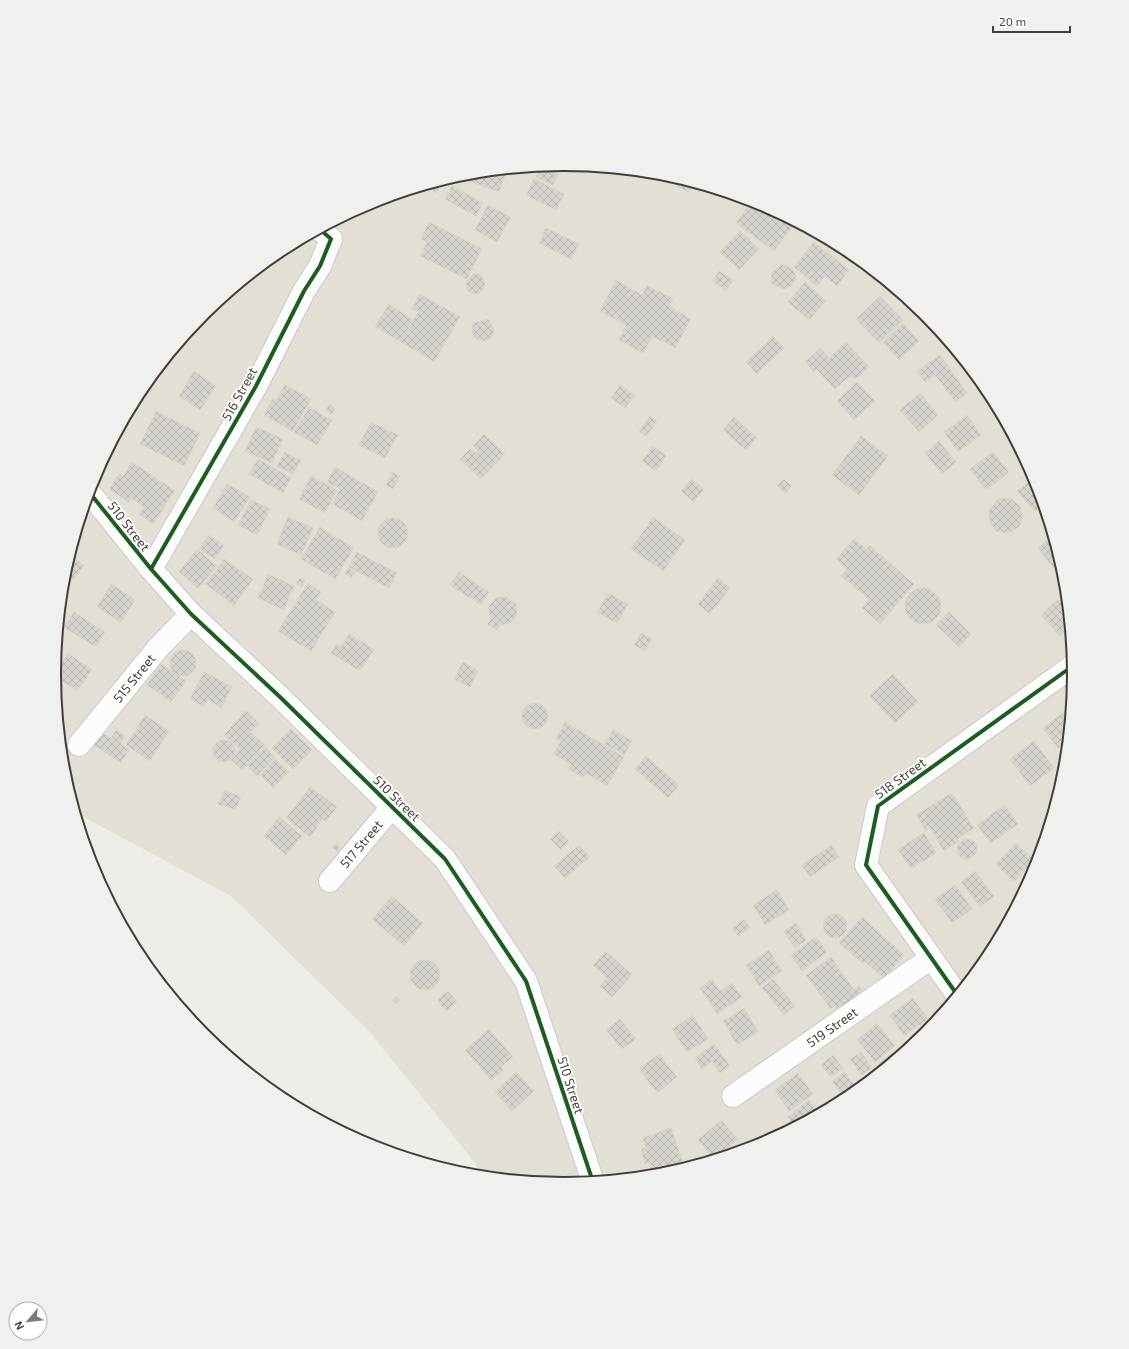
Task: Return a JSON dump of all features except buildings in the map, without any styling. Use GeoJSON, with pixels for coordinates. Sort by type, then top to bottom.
{"type":"FeatureCollection","features":[{"type":"Feature","properties":{"kind":"street","name":"516 Street"},"geometry":{"type":"LineString","coordinates":[[151,570],[256,386],[304,291],[320,266],[331,239],[323,233]]}},
{"type":"Feature","properties":{"kind":"street","name":"510 Street"},"geometry":{"type":"LineString","coordinates":[[93,498],[151,570],[191,614],[280,697],[445,859],[526,981],[591,1177]]}},
{"type":"Feature","properties":{"kind":"street","name":"515 Street"},"geometry":{"type":"LineString","coordinates":[[79,745],[158,648],[191,614]]}},
{"type":"Feature","properties":{"kind":"street","name":"518 Street"},"geometry":{"type":"LineString","coordinates":[[955,992],[866,865],[878,806],[1068,669]]}},
{"type":"Feature","properties":{"kind":"street","name":"517 Street"},"geometry":{"type":"LineString","coordinates":[[330,881],[392,807]]}},
{"type":"Feature","properties":{"kind":"street","name":"519 Street"},"geometry":{"type":"LineString","coordinates":[[733,1096],[931,958]]}},
{"type":"Feature","properties":{"kind":"shaded area"},"geometry":{"type":"Polygon","coordinates":[[[564,171],[597,172],[630,175],[695,188],[757,209],[787,223],[816,238],[871,275],[921,318],[943,343],[964,368],[1001,423],[1030,482],[1041,513],[1051,544],[1064,609],[1068,674],[1067,707],[1064,740],[1051,805],[1030,867],[1016,897],[1001,926],[964,981],[921,1031],[896,1053],[871,1074],[816,1111],[757,1140],[726,1151],[695,1161],[630,1174],[564,1178],[532,1177],[479,1170],[476,1164],[368,1030],[231,896],[82,816],[65,740],[62,707],[61,674],[65,609],[78,544],[99,482],[128,423],[146,395],[165,368],[208,318],[258,275],[313,238],[372,209],[403,198],[434,188],[499,175],[564,171]]]}},
{"type":"Feature","properties":{"kind":"cycle path"},"geometry":{"type":"LineString","coordinates":[[151,569],[256,386],[304,291],[320,266],[331,239],[324,233]]}},
{"type":"Feature","properties":{"kind":"cycle path"},"geometry":{"type":"LineString","coordinates":[[93,498],[151,569],[191,614],[280,697],[445,859],[526,981],[591,1177]]}},
{"type":"Feature","properties":{"kind":"cycle path"},"geometry":{"type":"LineString","coordinates":[[955,992],[866,865],[878,806],[1068,669]]}}]}
